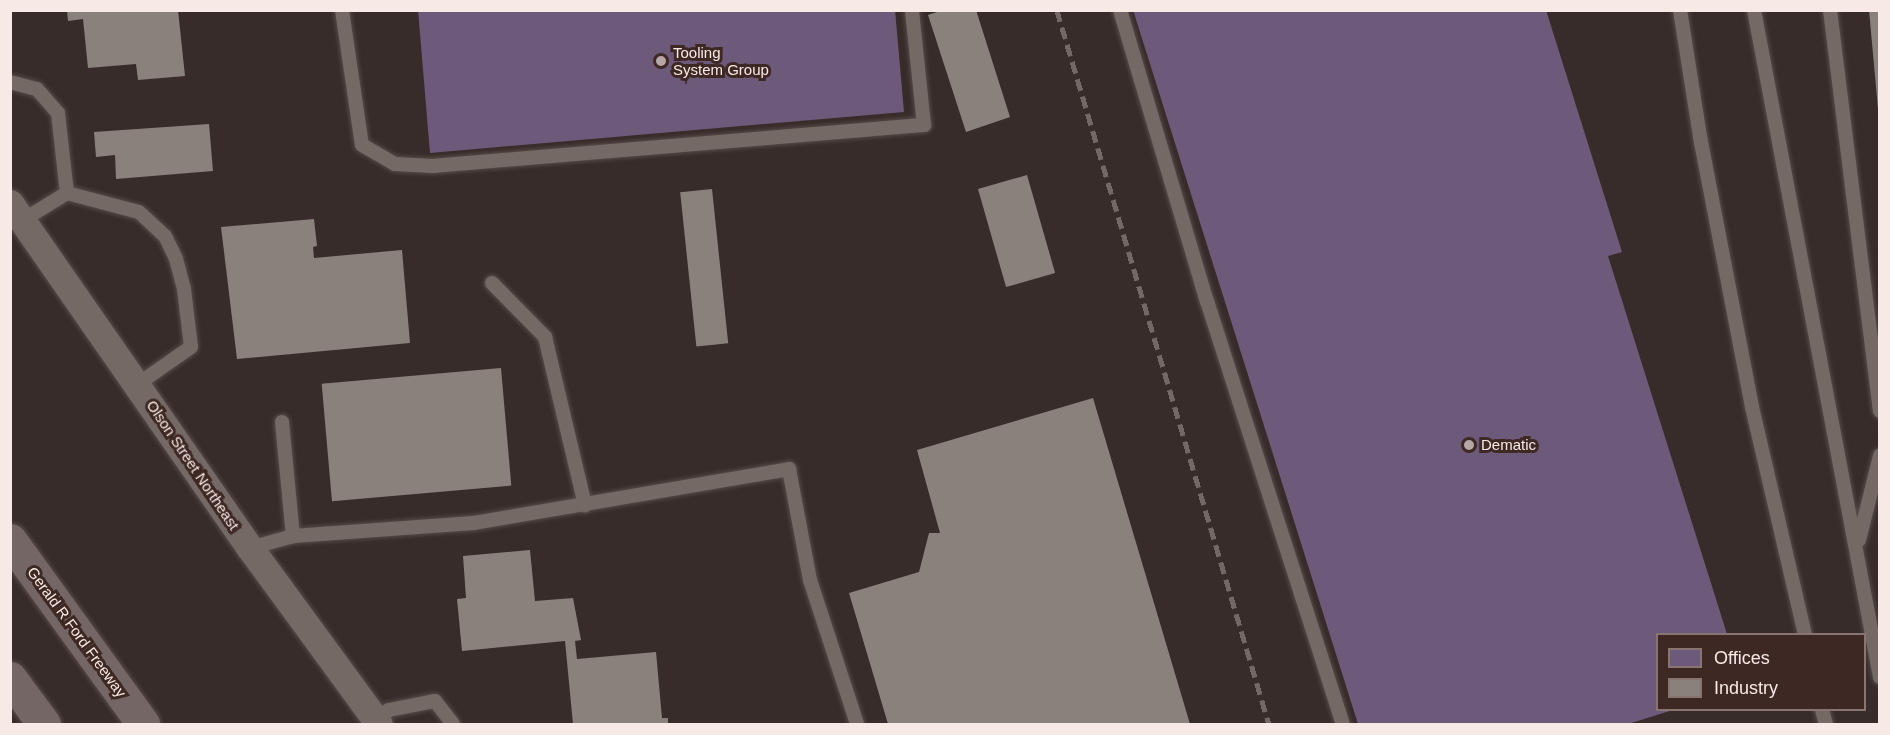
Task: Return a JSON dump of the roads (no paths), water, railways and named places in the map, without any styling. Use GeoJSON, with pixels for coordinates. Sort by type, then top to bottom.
{"type":"FeatureCollection","features":[{"type":"Feature","properties":{"kind":"highway","name":"Gerald R Ford Freeway"},"geometry":{"type":"LineString","coordinates":[[10,540],[143,724]]}},
{"type":"Feature","properties":{"kind":"highway"},"geometry":{"type":"LineString","coordinates":[[10,678],[44,724]]}},
{"type":"Feature","properties":{"kind":"street","name":"Olson Street Northeast"},"geometry":{"type":"LineString","coordinates":[[17,212],[138,384],[249,548],[377,722]]}},
{"type":"Feature","properties":{"kind":"lane"},"geometry":{"type":"LineString","coordinates":[[342,10],[362,146],[394,164],[433,166],[924,125],[912,10]]}},
{"type":"Feature","properties":{"kind":"lane"},"geometry":{"type":"LineString","coordinates":[[1120,10],[1207,301],[1343,724]]}},
{"type":"Feature","properties":{"kind":"lane"},"geometry":{"type":"LineString","coordinates":[[1680,10],[1701,142],[1752,407],[1805,633]]}},
{"type":"Feature","properties":{"kind":"lane"},"geometry":{"type":"LineString","coordinates":[[1754,10],[1858,545],[1880,676]]}},
{"type":"Feature","properties":{"kind":"lane"},"geometry":{"type":"LineString","coordinates":[[1830,10],[1880,411]]}},
{"type":"Feature","properties":{"kind":"lane"},"geometry":{"type":"LineString","coordinates":[[10,82],[37,89],[58,113],[67,193]]}},
{"type":"Feature","properties":{"kind":"lane"},"geometry":{"type":"LineString","coordinates":[[17,212],[67,193],[139,212],[165,236],[176,259],[184,289],[191,347],[138,384]]}},
{"type":"Feature","properties":{"kind":"lane"},"geometry":{"type":"LineString","coordinates":[[492,284],[545,337],[585,506]]}},
{"type":"Feature","properties":{"kind":"lane"},"geometry":{"type":"LineString","coordinates":[[282,422],[293,536]]}},
{"type":"Feature","properties":{"kind":"lane"},"geometry":{"type":"LineString","coordinates":[[1858,545],[1880,456]]}},
{"type":"Feature","properties":{"kind":"lane"},"geometry":{"type":"LineString","coordinates":[[249,548],[293,536],[474,523],[585,506],[789,469],[810,580],[857,724]]}},
{"type":"Feature","properties":{"kind":"lane"},"geometry":{"type":"LineString","coordinates":[[377,722],[389,710],[435,701],[453,724]]}},
{"type":"Feature","properties":{"kind":"railway"},"geometry":{"type":"LineString","coordinates":[[1057,10],[1269,724]]}},
{"type":"Feature","properties":{"kind":"place","name":"Tooling System Group"},"geometry":{"type":"Point","coordinates":[661,61]}},
{"type":"Feature","properties":{"kind":"place","name":"Dematic"},"geometry":{"type":"Point","coordinates":[1469,445]}}]}
